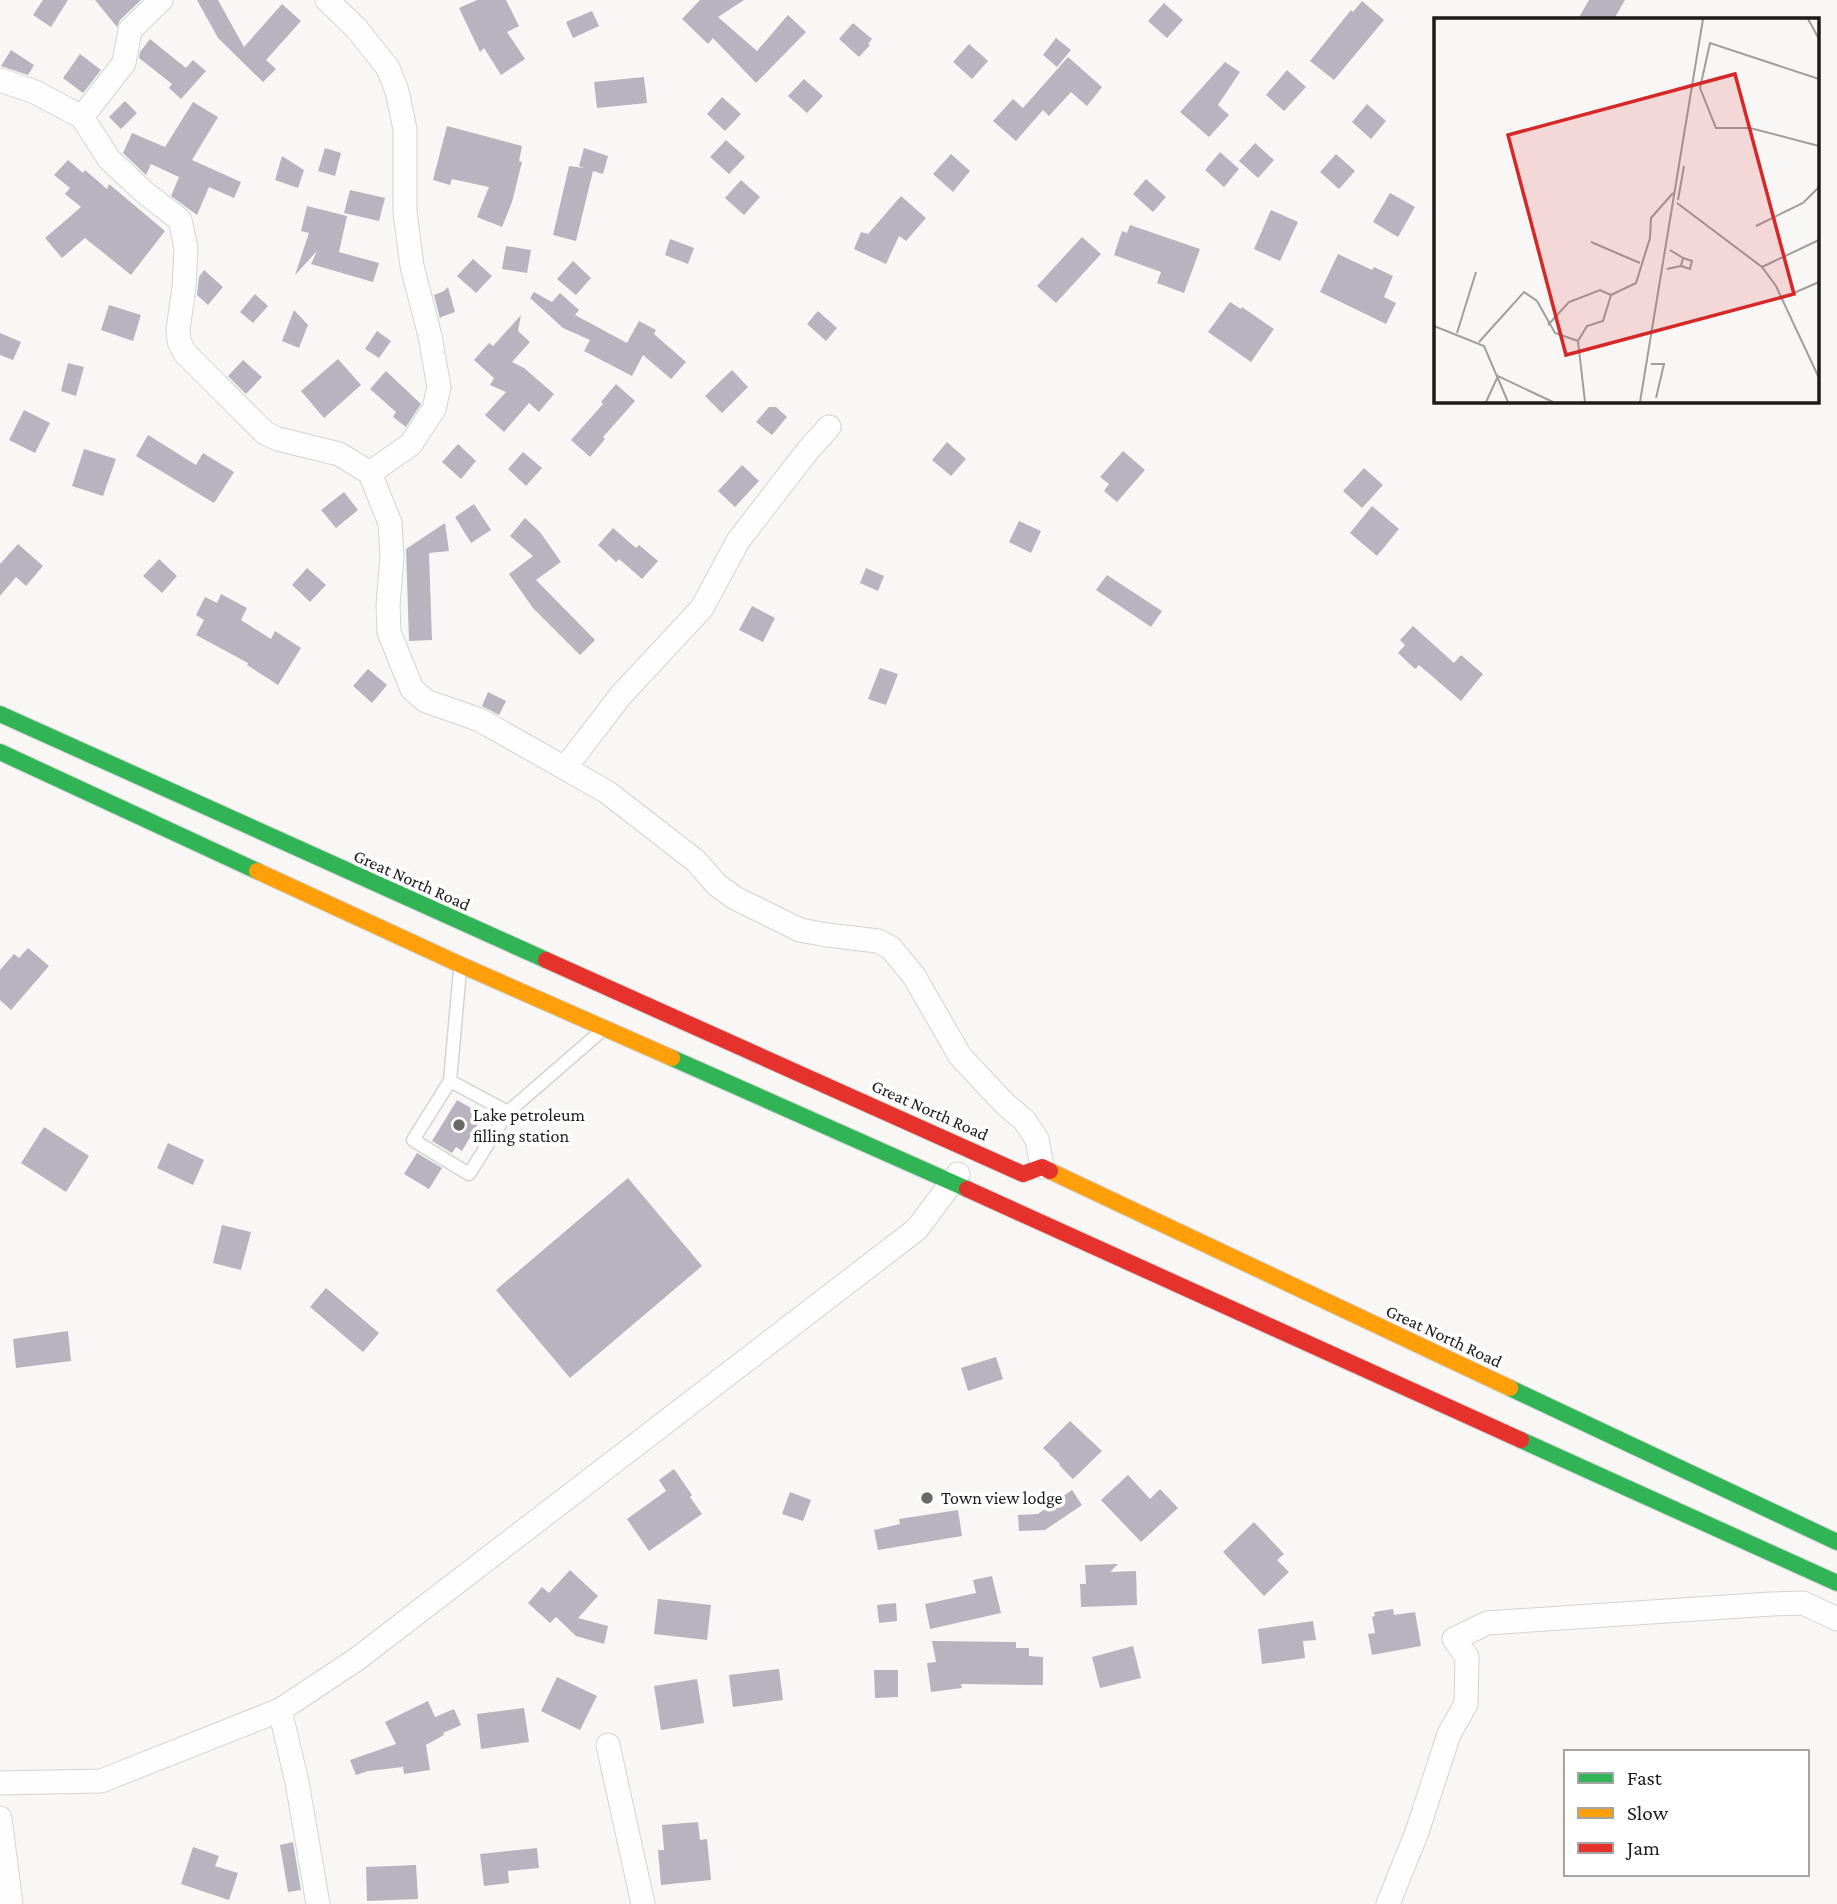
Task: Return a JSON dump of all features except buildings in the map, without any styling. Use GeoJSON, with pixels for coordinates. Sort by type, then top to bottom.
{"type":"FeatureCollection","features":[{"type":"Feature","properties":{"kind":"highway","name":"Great North Road"},"geometry":{"type":"LineString","coordinates":[[0,714],[1023,1174],[1042,1167],[1837,1542]]}},
{"type":"Feature","properties":{"kind":"highway"},"geometry":{"type":"LineString","coordinates":[[0,752],[461,965],[954,1183],[1837,1583]]}},
{"type":"Feature","properties":{"kind":"street"},"geometry":{"type":"LineString","coordinates":[[82,117],[124,63],[130,30],[161,0]]}},
{"type":"Feature","properties":{"kind":"street"},"geometry":{"type":"LineString","coordinates":[[327,0],[356,28],[388,68],[397,91],[405,129],[405,212],[439,387],[434,408],[411,444],[370,473]]}},
{"type":"Feature","properties":{"kind":"street"},"geometry":{"type":"LineString","coordinates":[[0,80],[35,92],[82,117],[110,159],[144,192],[180,220],[186,248],[178,329],[179,341],[185,353],[265,433],[278,439],[339,454],[370,473],[390,523],[392,557],[389,632],[412,689],[426,701],[480,720],[607,792],[696,861],[717,885],[735,898],[800,930],[827,936],[878,941],[891,948],[914,976],[960,1056],[1006,1105],[1024,1120],[1037,1139],[1042,1167]]}},
{"type":"Feature","properties":{"kind":"street"},"geometry":{"type":"LineString","coordinates":[[565,768],[622,694],[702,608],[738,541],[800,459],[829,427]]}},
{"type":"Feature","properties":{"kind":"street"},"geometry":{"type":"LineString","coordinates":[[0,1783],[101,1781],[280,1710],[357,1659],[917,1229],[954,1183],[972,1150]]}},
{"type":"Feature","properties":{"kind":"street"},"geometry":{"type":"LineString","coordinates":[[1388,1904],[1417,1832],[1450,1734],[1466,1704],[1467,1657],[1454,1639],[1488,1623],[1771,1604],[1804,1603],[1837,1619]]}},
{"type":"Feature","properties":{"kind":"street"},"geometry":{"type":"LineString","coordinates":[[280,1710],[297,1782],[318,1904]]}},
{"type":"Feature","properties":{"kind":"street"},"geometry":{"type":"LineString","coordinates":[[608,1745],[643,1904]]}},
{"type":"Feature","properties":{"kind":"street"},"geometry":{"type":"LineString","coordinates":[[0,1818],[11,1904]]}},
{"type":"Feature","properties":{"kind":"lane"},"geometry":{"type":"LineString","coordinates":[[461,965],[450,1081],[413,1140],[469,1174],[508,1112],[605,1028]]}},
{"type":"Feature","properties":{"kind":"lane"},"geometry":{"type":"LineString","coordinates":[[450,1081],[508,1112]]}},
{"type":"Feature","properties":{"kind":"traffic: fast"},"geometry":{"type":"LineString","coordinates":[[0,714],[546,960]]}},
{"type":"Feature","properties":{"kind":"traffic: fast"},"geometry":{"type":"LineString","coordinates":[[0,752],[257,871]]}},
{"type":"Feature","properties":{"kind":"traffic: fast"},"geometry":{"type":"LineString","coordinates":[[672,1058],[967,1189]]}},
{"type":"Feature","properties":{"kind":"traffic: fast"},"geometry":{"type":"LineString","coordinates":[[1510,1388],[1837,1542]]}},
{"type":"Feature","properties":{"kind":"traffic: fast"},"geometry":{"type":"LineString","coordinates":[[1521,1440],[1837,1583]]}},
{"type":"Feature","properties":{"kind":"traffic: slow"},"geometry":{"type":"LineString","coordinates":[[257,871],[672,1058]]}},
{"type":"Feature","properties":{"kind":"traffic: slow"},"geometry":{"type":"LineString","coordinates":[[1050,1171],[1510,1388]]}},
{"type":"Feature","properties":{"kind":"traffic: jam"},"geometry":{"type":"LineString","coordinates":[[546,960],[1023,1174],[1042,1167],[1050,1171]]}},
{"type":"Feature","properties":{"kind":"traffic: jam"},"geometry":{"type":"LineString","coordinates":[[967,1189],[1521,1440]]}},
{"type":"Feature","properties":{"kind":"place","name":"Lake petroleum filling station"},"geometry":{"type":"Point","coordinates":[459,1125]}},
{"type":"Feature","properties":{"kind":"place","name":"Town view lodge"},"geometry":{"type":"Point","coordinates":[927,1498]}}]}
